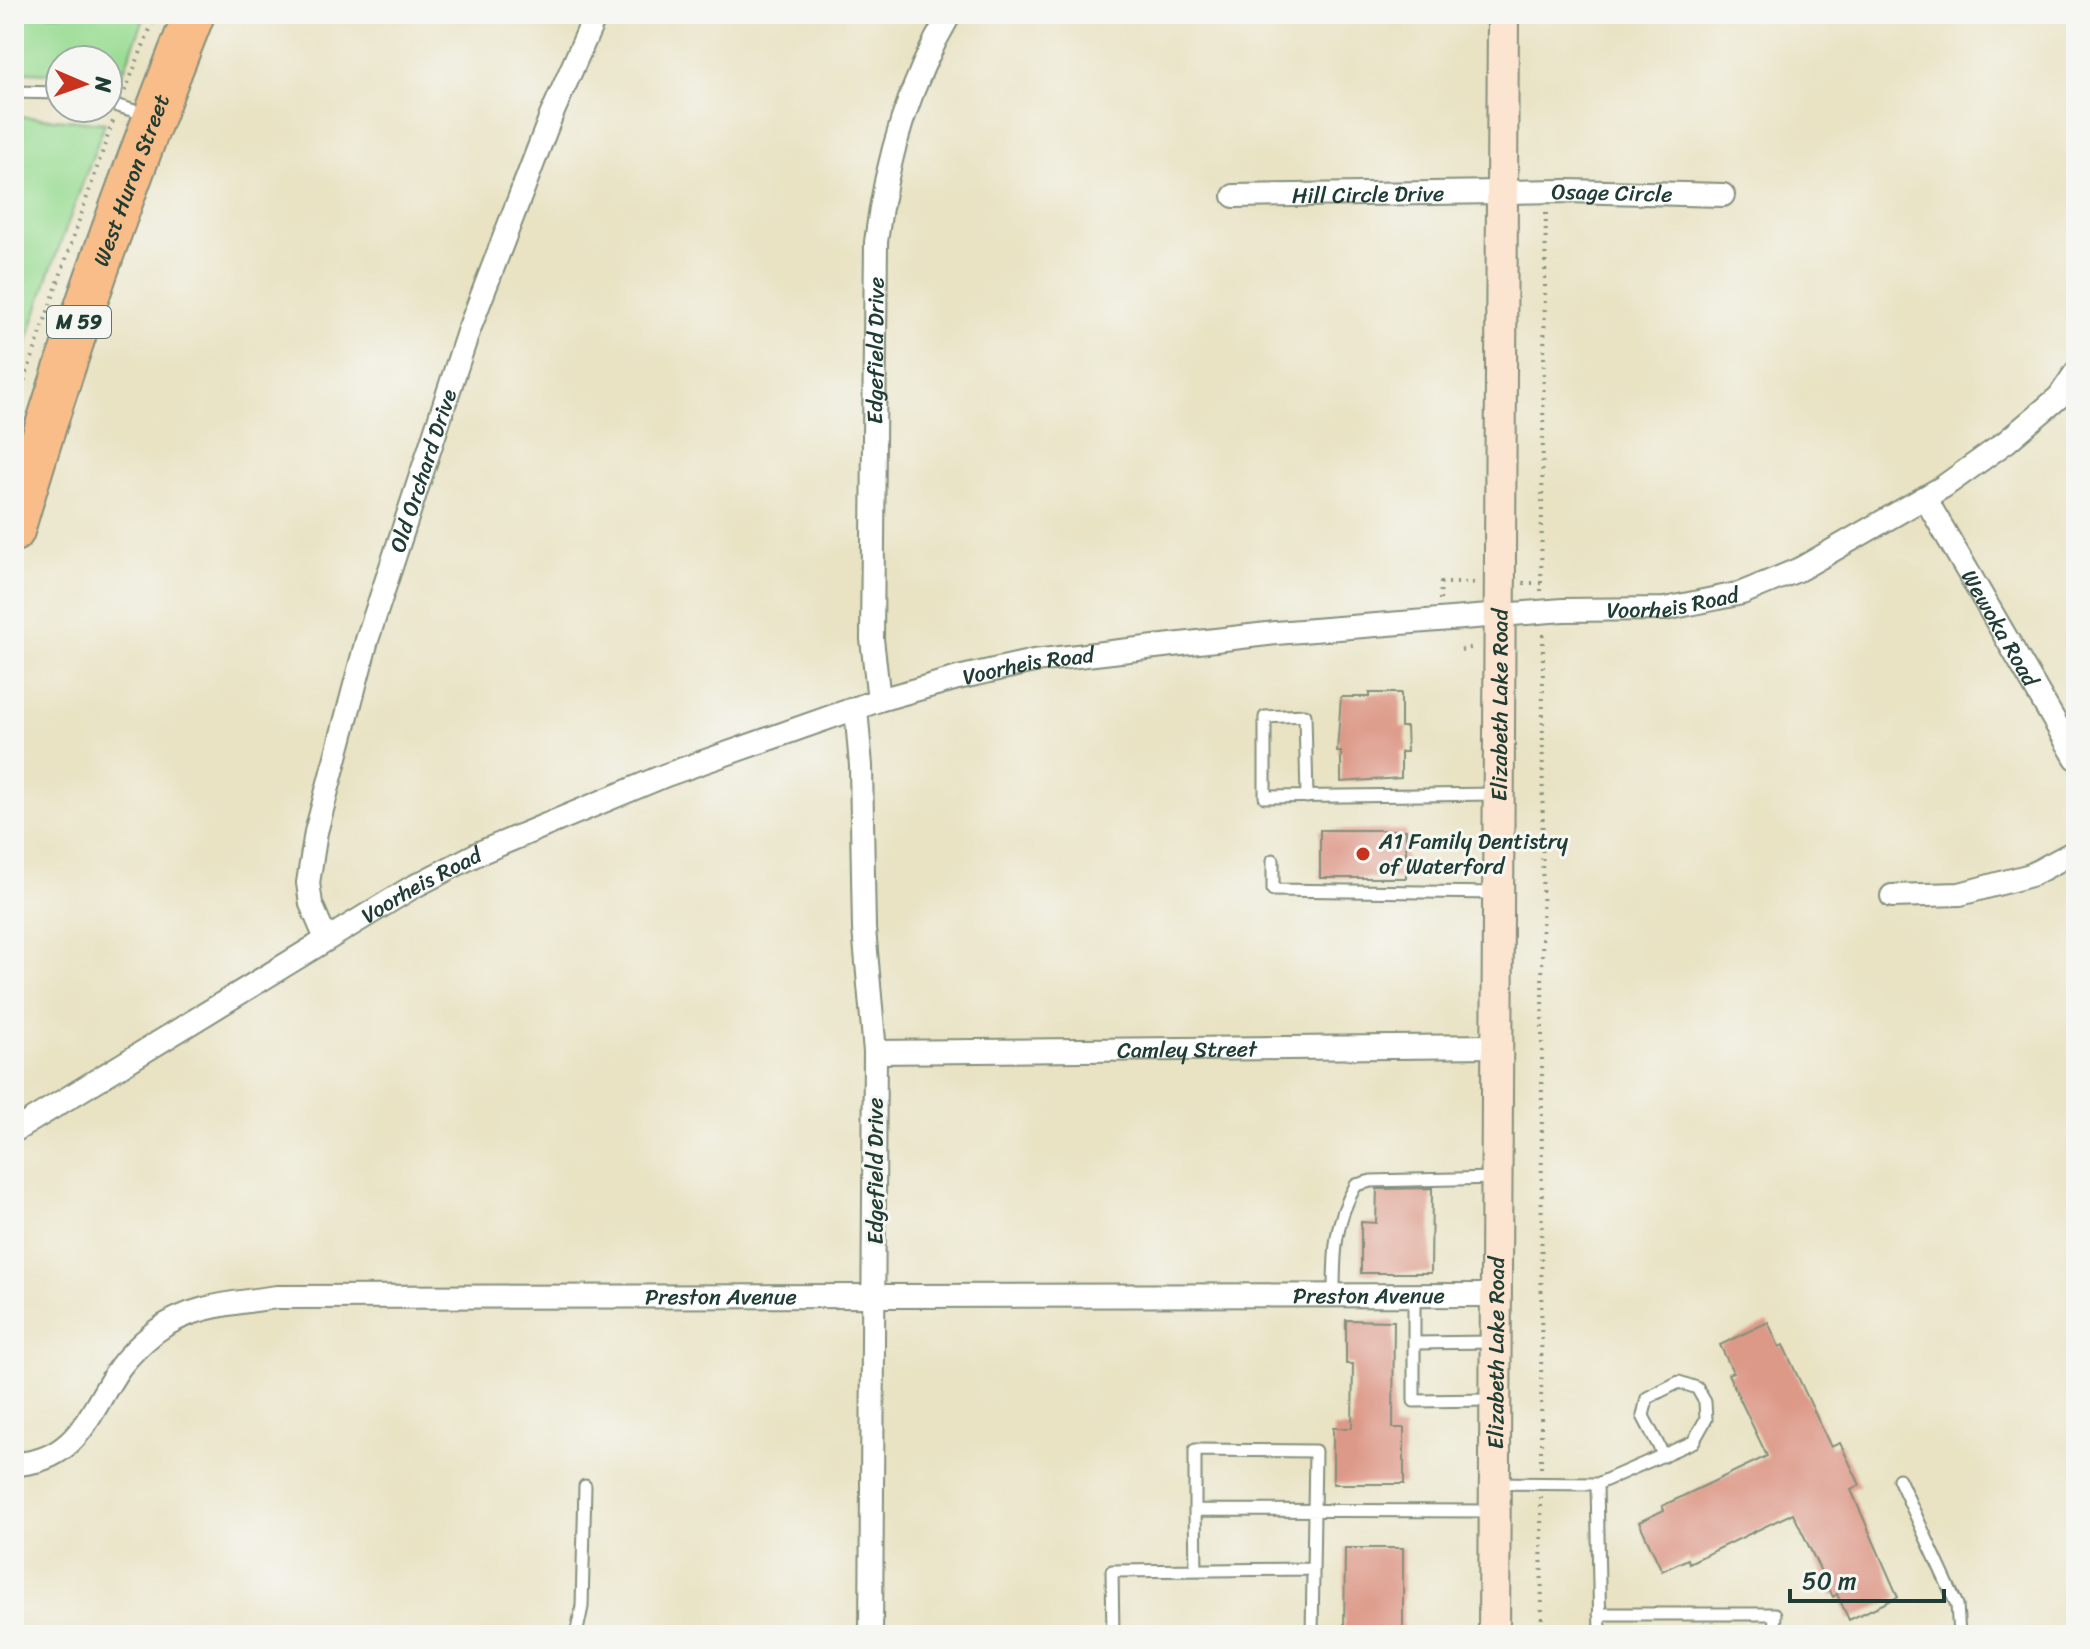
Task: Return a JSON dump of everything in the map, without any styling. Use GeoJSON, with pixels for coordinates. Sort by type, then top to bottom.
{"type":"FeatureCollection","features":[{"type":"Feature","properties":{"kind":"highway","name":"West Huron Street"},"geometry":{"type":"LineString","coordinates":[[14,531],[53,396],[126,109],[194,14]]}},
{"type":"Feature","properties":{"kind":"main road","name":"Elizabeth Lake Road"},"geometry":{"type":"LineString","coordinates":[[1494,1635],[1503,14]]}},
{"type":"Feature","properties":{"kind":"street","name":"Old Orchard Drive"},"geometry":{"type":"LineString","coordinates":[[326,939],[311,904],[308,883],[316,832],[367,640],[468,332],[551,116],[596,14]]}},
{"type":"Feature","properties":{"kind":"street","name":"Edgefield Drive"},"geometry":{"type":"LineString","coordinates":[[879,700],[872,639],[876,242],[882,190],[895,137],[911,91],[950,14]]}},
{"type":"Feature","properties":{"kind":"street","name":"Osage Circle"},"geometry":{"type":"LineString","coordinates":[[1502,191],[1723,195]]}},
{"type":"Feature","properties":{"kind":"street","name":"Hill Circle Drive"},"geometry":{"type":"LineString","coordinates":[[1234,196],[1502,191]]}},
{"type":"Feature","properties":{"kind":"street","name":"Voorheis Road"},"geometry":{"type":"LineString","coordinates":[[14,1131],[326,939],[479,853],[573,811],[879,700],[1034,661],[1276,633],[1500,614],[1665,609],[1742,593],[1800,569],[1925,498],[2006,442],[2059,397],[2076,372]]}},
{"type":"Feature","properties":{"kind":"street","name":"Wewoka Road"},"geometry":{"type":"LineString","coordinates":[[1925,498],[2076,758]]}},
{"type":"Feature","properties":{"kind":"street","name":"Edgefield Drive"},"geometry":{"type":"LineString","coordinates":[[856,708],[861,766],[864,929],[875,1052],[876,1297],[871,1635]]}},
{"type":"Feature","properties":{"kind":"street"},"geometry":{"type":"LineString","coordinates":[[1892,896],[1960,894],[2031,875],[2076,851]]}},
{"type":"Feature","properties":{"kind":"street","name":"Camley Street"},"geometry":{"type":"LineString","coordinates":[[875,1052],[1497,1046]]}},
{"type":"Feature","properties":{"kind":"street","name":"Preston Avenue"},"geometry":{"type":"LineString","coordinates":[[14,1464],[33,1464],[72,1443],[121,1365],[157,1331],[205,1307],[277,1297],[1496,1295]]}},
{"type":"Feature","properties":{"kind":"lane"},"geometry":{"type":"LineString","coordinates":[[14,92],[44,93]]}},
{"type":"Feature","properties":{"kind":"lane"},"geometry":{"type":"LineString","coordinates":[[1307,797],[1305,715],[1265,717],[1265,797],[1307,797],[1499,794]]}},
{"type":"Feature","properties":{"kind":"lane"},"geometry":{"type":"LineString","coordinates":[[1273,860],[1273,890],[1498,893]]}},
{"type":"Feature","properties":{"kind":"lane"},"geometry":{"type":"LineString","coordinates":[[1334,1296],[1334,1238],[1341,1211],[1356,1185],[1371,1181],[1497,1178]]}},
{"type":"Feature","properties":{"kind":"lane"},"geometry":{"type":"LineString","coordinates":[[1414,1295],[1414,1401],[1495,1400]]}},
{"type":"Feature","properties":{"kind":"lane"},"geometry":{"type":"LineString","coordinates":[[1414,1343],[1496,1342]]}},
{"type":"Feature","properties":{"kind":"lane"},"geometry":{"type":"LineString","coordinates":[[1195,1510],[1315,1511],[1494,1497],[1541,1483],[1597,1484],[1664,1456],[1693,1442],[1706,1419],[1705,1402],[1697,1388],[1679,1382],[1647,1398],[1643,1416],[1664,1456]]}},
{"type":"Feature","properties":{"kind":"lane"},"geometry":{"type":"LineString","coordinates":[[1196,1570],[1195,1450],[1315,1451],[1312,1635]]}},
{"type":"Feature","properties":{"kind":"lane"},"geometry":{"type":"LineString","coordinates":[[1899,1479],[1957,1605],[1959,1635]]}},
{"type":"Feature","properties":{"kind":"lane"},"geometry":{"type":"LineString","coordinates":[[1597,1484],[1600,1635]]}},
{"type":"Feature","properties":{"kind":"lane"},"geometry":{"type":"LineString","coordinates":[[576,1635],[582,1607],[585,1486]]}},
{"type":"Feature","properties":{"kind":"lane"},"geometry":{"type":"LineString","coordinates":[[1113,1635],[1112,1571],[1313,1569]]}},
{"type":"Feature","properties":{"kind":"lane"},"geometry":{"type":"LineString","coordinates":[[1599,1614],[1775,1614],[1774,1635]]}},
{"type":"Feature","properties":{"kind":"path"},"geometry":{"type":"LineString","coordinates":[[14,411],[126,109],[156,14]]}},
{"type":"Feature","properties":{"kind":"path"},"geometry":{"type":"LineString","coordinates":[[1541,583],[1546,289],[1544,191]]}},
{"type":"Feature","properties":{"kind":"path"},"geometry":{"type":"LineString","coordinates":[[1542,1635],[1543,630]]}},
{"type":"Feature","properties":{"kind":"green space"},"geometry":{"type":"Polygon","coordinates":[[[14,14],[146,14],[124,69],[124,44],[44,44],[44,73],[14,71],[14,14]]]}},
{"type":"Feature","properties":{"kind":"green space"},"geometry":{"type":"Polygon","coordinates":[[[14,116],[44,118],[44,124],[105,124],[49,274],[14,383],[14,116]]]}},
{"type":"Feature","properties":{"kind":"building"},"geometry":{"type":"Polygon","coordinates":[[[1369,693],[1401,693],[1401,727],[1406,727],[1407,752],[1401,752],[1401,778],[1341,782],[1341,752],[1337,752],[1341,697],[1369,697],[1369,693]]]}},
{"type":"Feature","properties":{"kind":"building","name":"A1 Family Dentistry of Waterford"},"geometry":{"type":"Polygon","coordinates":[[[1320,830],[1406,830],[1406,878],[1320,878],[1320,830]]]}},
{"type":"Feature","properties":{"kind":"building"},"geometry":{"type":"Polygon","coordinates":[[[1432,1188],[1431,1273],[1361,1273],[1361,1222],[1376,1223],[1377,1189],[1432,1188]]]}},
{"type":"Feature","properties":{"kind":"building"},"geometry":{"type":"Polygon","coordinates":[[[1346,1320],[1394,1321],[1393,1428],[1404,1428],[1404,1484],[1333,1484],[1333,1428],[1352,1428],[1353,1364],[1346,1364],[1346,1320]]]}},
{"type":"Feature","properties":{"kind":"building"},"geometry":{"type":"Polygon","coordinates":[[[1768,1322],[1779,1347],[1783,1345],[1831,1447],[1840,1443],[1860,1485],[1851,1490],[1898,1597],[1849,1620],[1837,1594],[1833,1597],[1793,1513],[1689,1563],[1688,1559],[1662,1571],[1639,1522],[1664,1510],[1662,1506],[1767,1456],[1728,1374],[1733,1372],[1720,1345],[1768,1322]]]}},
{"type":"Feature","properties":{"kind":"building"},"geometry":{"type":"Polygon","coordinates":[[[1345,1548],[1403,1548],[1403,1635],[1344,1635],[1345,1548]]]}},
{"type":"Feature","properties":{"kind":"place","name":"A1 Family Dentistry of Waterford"},"geometry":{"type":"Point","coordinates":[1363,854]}}]}
